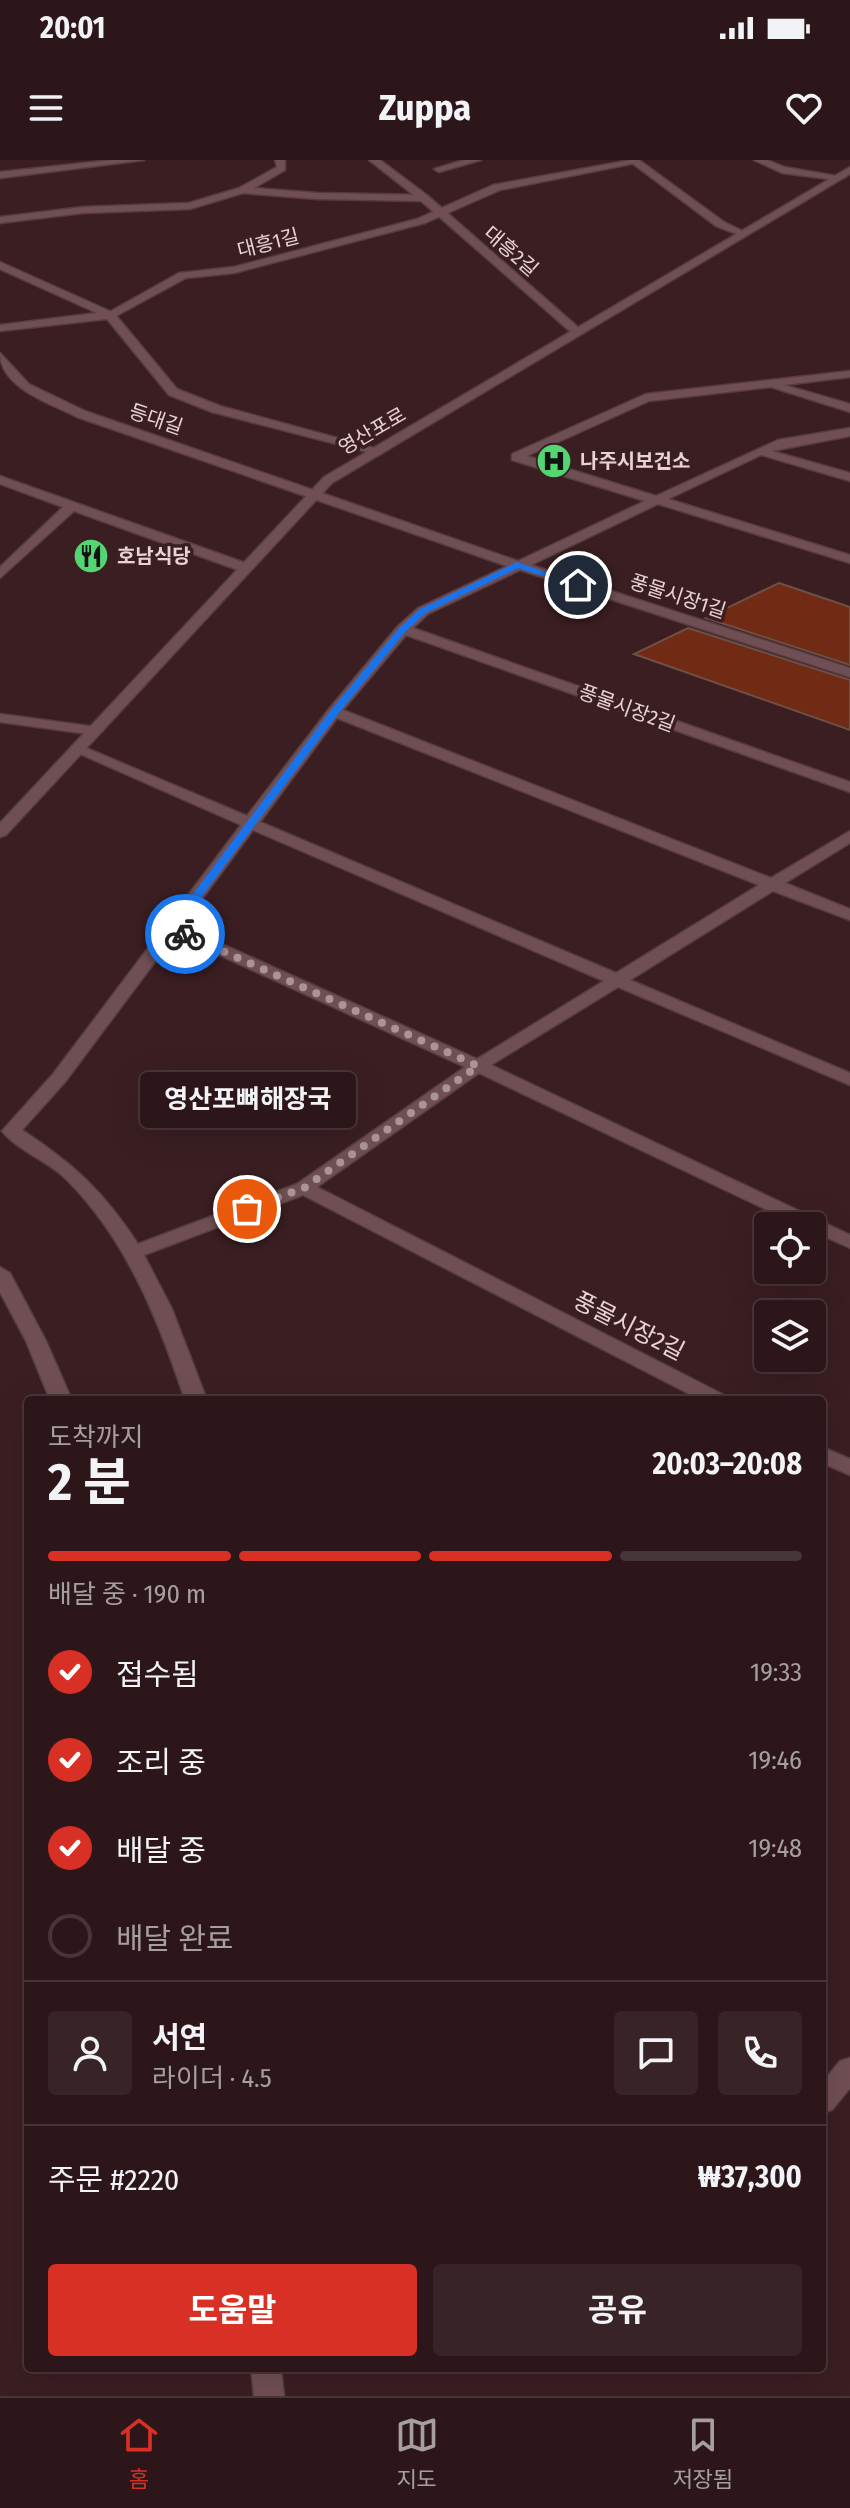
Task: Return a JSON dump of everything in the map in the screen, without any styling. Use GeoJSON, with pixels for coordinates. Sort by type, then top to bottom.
{"type":"FeatureCollection","features":[{"type":"Feature","properties":{"kind":"street"},"geometry":{"type":"LineString","coordinates":[[0,175],[139,160]]}},
{"type":"Feature","properties":{"kind":"street"},"geometry":{"type":"LineString","coordinates":[[0,220],[42,218],[83,210],[190,206],[243,190],[282,168],[280,160]]}},
{"type":"Feature","properties":{"kind":"street","name":"대흥2길"},"geometry":{"type":"LineString","coordinates":[[374,160],[424,198],[576,331]]}},
{"type":"Feature","properties":{"kind":"street"},"geometry":{"type":"LineString","coordinates":[[439,169],[476,160]]}},
{"type":"Feature","properties":{"kind":"street"},"geometry":{"type":"LineString","coordinates":[[759,160],[782,170],[837,177]]}},
{"type":"Feature","properties":{"kind":"street"},"geometry":{"type":"LineString","coordinates":[[634,161],[720,224],[742,233]]}},
{"type":"Feature","properties":{"kind":"street","name":"대흥1길"},"geometry":{"type":"LineString","coordinates":[[110,315],[183,275],[234,270],[421,221],[497,187],[634,161]]}},
{"type":"Feature","properties":{"kind":"street","name":"영산포로"},"geometry":{"type":"LineString","coordinates":[[0,832],[328,480],[850,170]]}},
{"type":"Feature","properties":{"kind":"street"},"geometry":{"type":"LineString","coordinates":[[243,190],[317,196],[424,198]]}},
{"type":"Feature","properties":{"kind":"street"},"geometry":{"type":"LineString","coordinates":[[0,265],[110,315],[173,392],[216,409],[379,451]]}},
{"type":"Feature","properties":{"kind":"street"},"geometry":{"type":"LineString","coordinates":[[0,328],[110,315]]}},
{"type":"Feature","properties":{"kind":"street","name":"등대길"},"geometry":{"type":"LineString","coordinates":[[0,356],[25,386],[46,399],[313,495]]}},
{"type":"Feature","properties":{"kind":"street"},"geometry":{"type":"LineString","coordinates":[[850,374],[646,398],[516,457],[850,559]]}},
{"type":"Feature","properties":{"kind":"street"},"geometry":{"type":"LineString","coordinates":[[765,384],[850,408]]}},
{"type":"Feature","properties":{"kind":"street"},"geometry":{"type":"LineString","coordinates":[[194,1396],[163,1312],[117,1224],[70,1171],[6,1127],[59,1078],[334,712],[403,629],[423,611],[760,451],[797,440],[850,432]]}},
{"type":"Feature","properties":{"kind":"street"},"geometry":{"type":"LineString","coordinates":[[760,451],[850,477]]}},
{"type":"Feature","properties":{"kind":"street"},"geometry":{"type":"LineString","coordinates":[[0,480],[246,568]]}},
{"type":"Feature","properties":{"kind":"street","name":"풍물시장1길"},"geometry":{"type":"LineString","coordinates":[[313,495],[850,673]]}},
{"type":"Feature","properties":{"kind":"street"},"geometry":{"type":"LineString","coordinates":[[0,574],[71,507]]}},
{"type":"Feature","properties":{"kind":"street","name":"풍물시장2길"},"geometry":{"type":"LineString","coordinates":[[403,629],[850,787]]}},
{"type":"Feature","properties":{"kind":"street"},"geometry":{"type":"LineString","coordinates":[[334,712],[850,915]]}},
{"type":"Feature","properties":{"kind":"street"},"geometry":{"type":"LineString","coordinates":[[0,718],[96,731]]}},
{"type":"Feature","properties":{"kind":"street"},"geometry":{"type":"LineString","coordinates":[[79,750],[850,1080]]}},
{"type":"Feature","properties":{"kind":"street"},"geometry":{"type":"LineString","coordinates":[[132,1253],[304,1188],[478,1066],[850,836]]}},
{"type":"Feature","properties":{"kind":"street"},"geometry":{"type":"LineString","coordinates":[[172,928],[478,1066],[850,1242]]}},
{"type":"Feature","properties":{"kind":"street","name":"풍물시장2길"},"geometry":{"type":"LineString","coordinates":[[304,1188],[709,1396]]}},
{"type":"Feature","properties":{"kind":"street"},"geometry":{"type":"LineString","coordinates":[[0,1273],[36,1341],[59,1396]]}},
{"type":"Feature","properties":{"kind":"street"},"geometry":{"type":"LineString","coordinates":[[826,1456],[850,1468]]}},
{"type":"Feature","properties":{"kind":"street"},"geometry":{"type":"LineString","coordinates":[[826,2097],[850,2069]]}},
{"type":"Feature","properties":{"kind":"street"},"geometry":{"type":"LineString","coordinates":[[266,2372],[269,2396]]}},
{"type":"Feature","properties":{"kind":"building"},"geometry":{"type":"Polygon","coordinates":[[[779,583],[850,607],[850,665],[706,618],[779,583]]]}},
{"type":"Feature","properties":{"kind":"building"},"geometry":{"type":"Polygon","coordinates":[[[688,628],[850,680],[850,730],[634,654],[688,628]]]}},
{"type":"Feature","properties":{"kind":"way so far"},"geometry":{"type":"LineString","coordinates":[[185,934],[478,1066],[304,1188],[247,1209]]}},
{"type":"Feature","properties":{"kind":"place","name":"나주시보건소"},"geometry":{"type":"Point","coordinates":[554,461]}},
{"type":"Feature","properties":{"kind":"place","name":"호남식당"},"geometry":{"type":"Point","coordinates":[91,556]}},
{"type":"Feature","properties":{"kind":"place","name":"영산포뼈해장국"},"geometry":{"type":"Point","coordinates":[247,1209]}},
{"type":"Feature","properties":{"kind":"route"},"geometry":{"type":"LineString","coordinates":[[185,934],[172,928],[334,712],[403,629],[423,611],[517,565],[578,585]]}}]}
